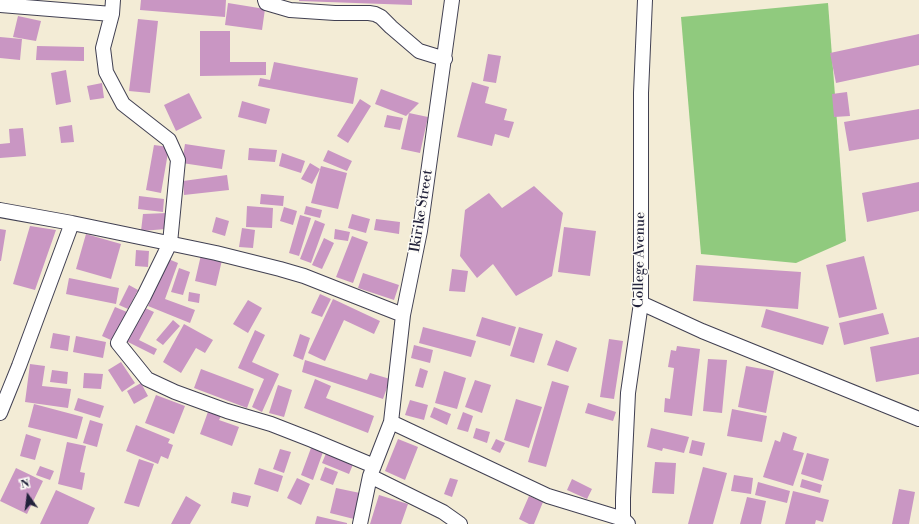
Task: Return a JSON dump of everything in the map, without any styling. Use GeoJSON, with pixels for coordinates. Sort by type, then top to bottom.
{"type":"FeatureCollection","features":[{"type":"Feature","properties":{"kind":"street"},"geometry":{"type":"LineString","coordinates":[[265,0],[266,3],[290,10],[334,14],[375,14],[381,17],[419,51],[445,59]]}},
{"type":"Feature","properties":{"kind":"street","name":"Ikirike Street"},"geometry":{"type":"LineString","coordinates":[[360,524],[372,471],[391,422],[403,315],[420,231],[452,0]]}},
{"type":"Feature","properties":{"kind":"street","name":"College Avenue"},"geometry":{"type":"LineString","coordinates":[[626,522],[623,498],[628,393],[641,303],[641,93],[645,0]]}},
{"type":"Feature","properties":{"kind":"street"},"geometry":{"type":"LineString","coordinates":[[0,5],[112,7],[104,48],[106,72],[123,104],[169,140],[178,160],[170,243],[144,296],[118,343],[147,379],[175,392],[227,411],[271,424],[312,440],[372,471],[443,512],[460,524]]}},
{"type":"Feature","properties":{"kind":"street"},"geometry":{"type":"LineString","coordinates":[[1,210],[216,253],[304,276],[403,315]]}},
{"type":"Feature","properties":{"kind":"street"},"geometry":{"type":"LineString","coordinates":[[0,414],[72,223]]}},
{"type":"Feature","properties":{"kind":"street"},"geometry":{"type":"LineString","coordinates":[[641,303],[702,331],[919,419]]}},
{"type":"Feature","properties":{"kind":"street"},"geometry":{"type":"LineString","coordinates":[[391,422],[548,496],[626,522]]}},
{"type":"Feature","properties":{"kind":"green space"},"geometry":{"type":"Polygon","coordinates":[[[828,3],[846,241],[796,263],[701,254],[681,17],[828,3]]]}},
{"type":"Feature","properties":{"kind":"building"},"geometry":{"type":"Polygon","coordinates":[[[141,0],[226,0],[225,17],[140,10],[141,0]]]}},
{"type":"Feature","properties":{"kind":"building"},"geometry":{"type":"Polygon","coordinates":[[[412,0],[412,5],[299,1],[412,0]]]}},
{"type":"Feature","properties":{"kind":"building"},"geometry":{"type":"Polygon","coordinates":[[[228,3],[265,9],[262,30],[225,25],[228,3]]]}},
{"type":"Feature","properties":{"kind":"building"},"geometry":{"type":"Polygon","coordinates":[[[18,16],[41,21],[36,41],[13,37],[18,16]]]}},
{"type":"Feature","properties":{"kind":"building"},"geometry":{"type":"Polygon","coordinates":[[[138,19],[158,21],[150,93],[129,91],[138,19]]]}},
{"type":"Feature","properties":{"kind":"building"},"geometry":{"type":"Polygon","coordinates":[[[200,31],[230,31],[230,62],[266,62],[266,75],[200,76],[200,31]]]}},
{"type":"Feature","properties":{"kind":"building"},"geometry":{"type":"Polygon","coordinates":[[[919,34],[919,65],[836,83],[830,53],[919,34]]]}},
{"type":"Feature","properties":{"kind":"building"},"geometry":{"type":"Polygon","coordinates":[[[0,37],[22,39],[20,60],[0,58],[0,37]]]}},
{"type":"Feature","properties":{"kind":"building"},"geometry":{"type":"Polygon","coordinates":[[[37,46],[84,47],[84,61],[36,60],[37,46]]]}},
{"type":"Feature","properties":{"kind":"building"},"geometry":{"type":"Polygon","coordinates":[[[488,54],[501,56],[496,83],[483,81],[488,54]]]}},
{"type":"Feature","properties":{"kind":"building"},"geometry":{"type":"Polygon","coordinates":[[[274,62],[358,78],[353,104],[258,86],[260,78],[270,80],[274,62]]]}},
{"type":"Feature","properties":{"kind":"building"},"geometry":{"type":"Polygon","coordinates":[[[66,70],[71,102],[56,105],[51,73],[66,70]]]}},
{"type":"Feature","properties":{"kind":"building"},"geometry":{"type":"Polygon","coordinates":[[[472,82],[489,87],[485,103],[507,109],[504,120],[514,122],[509,138],[495,134],[492,146],[457,137],[472,82]]]}},
{"type":"Feature","properties":{"kind":"building"},"geometry":{"type":"Polygon","coordinates":[[[102,83],[104,98],[90,100],[87,86],[102,83]]]}},
{"type":"Feature","properties":{"kind":"building"},"geometry":{"type":"Polygon","coordinates":[[[381,89],[419,103],[406,116],[375,104],[381,89]]]}},
{"type":"Feature","properties":{"kind":"building"},"geometry":{"type":"Polygon","coordinates":[[[847,92],[850,116],[834,117],[832,94],[847,92]]]}},
{"type":"Feature","properties":{"kind":"building"},"geometry":{"type":"Polygon","coordinates":[[[189,93],[202,118],[176,131],[164,105],[189,93]]]}},
{"type":"Feature","properties":{"kind":"building"},"geometry":{"type":"Polygon","coordinates":[[[360,99],[371,106],[348,143],[337,136],[360,99]]]}},
{"type":"Feature","properties":{"kind":"building"},"geometry":{"type":"Polygon","coordinates":[[[242,101],[270,109],[266,124],[238,117],[242,101]]]}},
{"type":"Feature","properties":{"kind":"building"},"geometry":{"type":"Polygon","coordinates":[[[919,109],[919,139],[849,151],[844,122],[919,109]]]}},
{"type":"Feature","properties":{"kind":"building"},"geometry":{"type":"Polygon","coordinates":[[[409,113],[428,117],[420,153],[401,149],[409,113]]]}},
{"type":"Feature","properties":{"kind":"building"},"geometry":{"type":"Polygon","coordinates":[[[387,115],[403,118],[400,130],[384,127],[387,115]]]}},
{"type":"Feature","properties":{"kind":"building"},"geometry":{"type":"Polygon","coordinates":[[[72,125],[74,142],[61,143],[59,127],[72,125]]]}},
{"type":"Feature","properties":{"kind":"building"},"geometry":{"type":"Polygon","coordinates":[[[23,128],[26,156],[0,158],[0,144],[10,143],[9,129],[23,128]]]}},
{"type":"Feature","properties":{"kind":"building"},"geometry":{"type":"Polygon","coordinates":[[[185,144],[225,150],[222,169],[182,163],[185,144]]]}},
{"type":"Feature","properties":{"kind":"building"},"geometry":{"type":"Polygon","coordinates":[[[154,145],[169,147],[161,193],[146,190],[154,145]]]}},
{"type":"Feature","properties":{"kind":"building"},"geometry":{"type":"Polygon","coordinates":[[[249,148],[277,150],[275,162],[248,160],[249,148]]]}},
{"type":"Feature","properties":{"kind":"building"},"geometry":{"type":"Polygon","coordinates":[[[328,150],[352,161],[347,171],[323,161],[328,150]]]}},
{"type":"Feature","properties":{"kind":"building"},"geometry":{"type":"Polygon","coordinates":[[[282,153],[305,161],[301,173],[279,166],[282,153]]]}},
{"type":"Feature","properties":{"kind":"building"},"geometry":{"type":"Polygon","coordinates":[[[310,163],[320,169],[312,184],[301,179],[310,163]]]}},
{"type":"Feature","properties":{"kind":"building"},"geometry":{"type":"Polygon","coordinates":[[[321,166],[347,173],[338,209],[311,203],[321,166]]]}},
{"type":"Feature","properties":{"kind":"building"},"geometry":{"type":"Polygon","coordinates":[[[227,175],[229,190],[184,195],[183,181],[227,175]]]}},
{"type":"Feature","properties":{"kind":"building"},"geometry":{"type":"Polygon","coordinates":[[[919,182],[919,211],[867,222],[862,193],[919,182]]]}},
{"type":"Feature","properties":{"kind":"building"},"geometry":{"type":"Polygon","coordinates":[[[534,186],[563,213],[552,276],[516,296],[493,264],[477,278],[460,256],[465,210],[489,193],[502,208],[534,186]]]}},
{"type":"Feature","properties":{"kind":"building"},"geometry":{"type":"Polygon","coordinates":[[[261,194],[284,196],[283,206],[260,204],[261,194]]]}},
{"type":"Feature","properties":{"kind":"building"},"geometry":{"type":"Polygon","coordinates":[[[139,196],[164,199],[163,212],[138,209],[139,196]]]}},
{"type":"Feature","properties":{"kind":"building"},"geometry":{"type":"Polygon","coordinates":[[[247,206],[273,208],[272,228],[246,227],[247,206]]]}},
{"type":"Feature","properties":{"kind":"building"},"geometry":{"type":"Polygon","coordinates":[[[306,206],[322,210],[320,218],[304,214],[306,206]]]}},
{"type":"Feature","properties":{"kind":"building"},"geometry":{"type":"Polygon","coordinates":[[[284,207],[297,211],[293,225],[280,221],[284,207]]]}},
{"type":"Feature","properties":{"kind":"building"},"geometry":{"type":"Polygon","coordinates":[[[167,213],[166,229],[141,231],[143,214],[167,213]]]}},
{"type":"Feature","properties":{"kind":"building"},"geometry":{"type":"Polygon","coordinates":[[[352,214],[370,219],[366,233],[348,228],[352,214]]]}},
{"type":"Feature","properties":{"kind":"building"},"geometry":{"type":"Polygon","coordinates":[[[300,215],[311,218],[299,256],[289,253],[300,215]]]}},
{"type":"Feature","properties":{"kind":"building"},"geometry":{"type":"Polygon","coordinates":[[[216,217],[229,221],[225,236],[212,232],[216,217]]]}},
{"type":"Feature","properties":{"kind":"building"},"geometry":{"type":"Polygon","coordinates":[[[376,219],[400,222],[399,234],[374,230],[376,219]]]}},
{"type":"Feature","properties":{"kind":"building"},"geometry":{"type":"Polygon","coordinates":[[[315,220],[325,224],[311,263],[300,259],[315,220]]]}},
{"type":"Feature","properties":{"kind":"building"},"geometry":{"type":"Polygon","coordinates":[[[30,226],[56,230],[35,290],[13,284],[30,226]]]}},
{"type":"Feature","properties":{"kind":"building"},"geometry":{"type":"Polygon","coordinates":[[[564,227],[596,231],[590,276],[558,272],[564,227]]]}},
{"type":"Feature","properties":{"kind":"building"},"geometry":{"type":"Polygon","coordinates":[[[242,228],[255,230],[253,248],[239,247],[242,228]]]}},
{"type":"Feature","properties":{"kind":"building"},"geometry":{"type":"Polygon","coordinates":[[[0,229],[6,230],[1,261],[0,261],[0,229]]]}},
{"type":"Feature","properties":{"kind":"building"},"geometry":{"type":"Polygon","coordinates":[[[335,229],[350,232],[348,241],[334,239],[335,229]]]}},
{"type":"Feature","properties":{"kind":"building"},"geometry":{"type":"Polygon","coordinates":[[[86,234],[121,244],[111,279],[76,269],[86,234]]]}},
{"type":"Feature","properties":{"kind":"building"},"geometry":{"type":"Polygon","coordinates":[[[352,236],[368,242],[353,283],[336,277],[352,236]]]}},
{"type":"Feature","properties":{"kind":"building"},"geometry":{"type":"Polygon","coordinates":[[[324,238],[334,243],[322,269],[312,265],[324,238]]]}},
{"type":"Feature","properties":{"kind":"building"},"geometry":{"type":"Polygon","coordinates":[[[136,250],[149,251],[148,267],[135,266],[136,250]]]}},
{"type":"Feature","properties":{"kind":"building"},"geometry":{"type":"Polygon","coordinates":[[[201,255],[222,260],[216,286],[195,281],[201,255]]]}},
{"type":"Feature","properties":{"kind":"building"},"geometry":{"type":"Polygon","coordinates":[[[864,256],[877,309],[839,318],[826,265],[864,256]]]}},
{"type":"Feature","properties":{"kind":"building"},"geometry":{"type":"Polygon","coordinates":[[[166,258],[178,263],[165,299],[195,310],[190,323],[148,306],[166,258]]]}},
{"type":"Feature","properties":{"kind":"building"},"geometry":{"type":"Polygon","coordinates":[[[696,265],[801,272],[798,309],[693,301],[696,265]]]}},
{"type":"Feature","properties":{"kind":"building"},"geometry":{"type":"Polygon","coordinates":[[[179,268],[190,272],[183,295],[171,292],[179,268]]]}},
{"type":"Feature","properties":{"kind":"building"},"geometry":{"type":"Polygon","coordinates":[[[452,269],[468,271],[465,292],[449,291],[452,269]]]}},
{"type":"Feature","properties":{"kind":"building"},"geometry":{"type":"Polygon","coordinates":[[[363,273],[399,285],[394,300],[358,288],[363,273]]]}},
{"type":"Feature","properties":{"kind":"building"},"geometry":{"type":"Polygon","coordinates":[[[69,278],[119,288],[116,304],[66,294],[69,278]]]}},
{"type":"Feature","properties":{"kind":"building"},"geometry":{"type":"Polygon","coordinates":[[[129,285],[138,290],[128,309],[119,305],[129,285]]]}},
{"type":"Feature","properties":{"kind":"building"},"geometry":{"type":"Polygon","coordinates":[[[189,292],[200,294],[199,303],[188,301],[189,292]]]}},
{"type":"Feature","properties":{"kind":"building"},"geometry":{"type":"Polygon","coordinates":[[[320,294],[331,299],[322,317],[311,313],[320,294]]]}},
{"type":"Feature","properties":{"kind":"building"},"geometry":{"type":"Polygon","coordinates":[[[333,299],[380,321],[374,334],[344,320],[325,361],[308,353],[333,299]]]}},
{"type":"Feature","properties":{"kind":"building"},"geometry":{"type":"Polygon","coordinates":[[[248,300],[262,308],[248,333],[233,324],[248,300]]]}},
{"type":"Feature","properties":{"kind":"building"},"geometry":{"type":"Polygon","coordinates":[[[115,307],[127,312],[113,341],[102,336],[115,307]]]}},
{"type":"Feature","properties":{"kind":"building"},"geometry":{"type":"Polygon","coordinates":[[[143,307],[154,312],[139,340],[157,349],[154,355],[126,341],[143,307]]]}},
{"type":"Feature","properties":{"kind":"building"},"geometry":{"type":"Polygon","coordinates":[[[766,309],[829,327],[823,345],[761,327],[766,309]]]}},
{"type":"Feature","properties":{"kind":"building"},"geometry":{"type":"Polygon","coordinates":[[[883,313],[889,334],[844,345],[839,323],[883,313]]]}},
{"type":"Feature","properties":{"kind":"building"},"geometry":{"type":"Polygon","coordinates":[[[482,317],[516,327],[510,346],[476,336],[482,317]]]}},
{"type":"Feature","properties":{"kind":"building"},"geometry":{"type":"Polygon","coordinates":[[[173,320],[180,326],[163,345],[156,340],[173,320]]]}},
{"type":"Feature","properties":{"kind":"building"},"geometry":{"type":"Polygon","coordinates":[[[184,324],[213,340],[205,353],[196,348],[181,373],[163,362],[184,324]]]}},
{"type":"Feature","properties":{"kind":"building"},"geometry":{"type":"Polygon","coordinates":[[[423,327],[476,341],[471,357],[419,343],[423,327]]]}},
{"type":"Feature","properties":{"kind":"building"},"geometry":{"type":"Polygon","coordinates":[[[519,327],[543,334],[534,363],[510,356],[519,327]]]}},
{"type":"Feature","properties":{"kind":"building"},"geometry":{"type":"Polygon","coordinates":[[[255,330],[265,335],[252,362],[279,374],[262,412],[252,407],[264,379],[238,368],[255,330]]]}},
{"type":"Feature","properties":{"kind":"building"},"geometry":{"type":"Polygon","coordinates":[[[53,333],[70,336],[68,351],[50,348],[53,333]]]}},
{"type":"Feature","properties":{"kind":"building"},"geometry":{"type":"Polygon","coordinates":[[[300,334],[310,338],[303,360],[293,356],[300,334]]]}},
{"type":"Feature","properties":{"kind":"building"},"geometry":{"type":"Polygon","coordinates":[[[76,336],[106,342],[103,358],[73,352],[76,336]]]}},
{"type":"Feature","properties":{"kind":"building"},"geometry":{"type":"Polygon","coordinates":[[[919,337],[919,374],[876,382],[870,347],[919,337]]]}},
{"type":"Feature","properties":{"kind":"building"},"geometry":{"type":"Polygon","coordinates":[[[609,339],[623,341],[614,399],[600,397],[609,339]]]}},
{"type":"Feature","properties":{"kind":"building"},"geometry":{"type":"Polygon","coordinates":[[[556,340],[577,348],[568,372],[547,365],[556,340]]]}},
{"type":"Feature","properties":{"kind":"building"},"geometry":{"type":"Polygon","coordinates":[[[414,345],[433,350],[430,363],[411,358],[414,345]]]}},
{"type":"Feature","properties":{"kind":"building"},"geometry":{"type":"Polygon","coordinates":[[[677,346],[700,349],[692,416],[664,412],[665,398],[670,399],[674,368],[668,367],[671,350],[676,351],[677,346]]]}},
{"type":"Feature","properties":{"kind":"building"},"geometry":{"type":"Polygon","coordinates":[[[708,359],[727,360],[722,413],[703,411],[708,359]]]}},
{"type":"Feature","properties":{"kind":"building"},"geometry":{"type":"Polygon","coordinates":[[[305,360],[367,380],[370,373],[390,379],[383,399],[302,372],[305,360]]]}},
{"type":"Feature","properties":{"kind":"building"},"geometry":{"type":"Polygon","coordinates":[[[121,362],[135,383],[122,392],[108,370],[121,362]]]}},
{"type":"Feature","properties":{"kind":"building"},"geometry":{"type":"Polygon","coordinates":[[[30,364],[45,366],[42,386],[71,389],[68,408],[25,402],[30,364]]]}},
{"type":"Feature","properties":{"kind":"building"},"geometry":{"type":"Polygon","coordinates":[[[746,366],[774,371],[766,413],[738,407],[746,366]]]}},
{"type":"Feature","properties":{"kind":"building"},"geometry":{"type":"Polygon","coordinates":[[[420,368],[428,371],[423,388],[415,386],[420,368]]]}},
{"type":"Feature","properties":{"kind":"building"},"geometry":{"type":"Polygon","coordinates":[[[201,369],[254,389],[247,408],[194,388],[201,369]]]}},
{"type":"Feature","properties":{"kind":"building"},"geometry":{"type":"Polygon","coordinates":[[[52,370],[68,372],[67,384],[50,382],[52,370]]]}},
{"type":"Feature","properties":{"kind":"building"},"geometry":{"type":"Polygon","coordinates":[[[444,371],[466,378],[457,409],[435,403],[444,371]]]}},
{"type":"Feature","properties":{"kind":"building"},"geometry":{"type":"Polygon","coordinates":[[[84,373],[103,374],[101,389],[83,388],[84,373]]]}},
{"type":"Feature","properties":{"kind":"building"},"geometry":{"type":"Polygon","coordinates":[[[315,379],[331,386],[326,398],[374,416],[368,433],[304,408],[315,379]]]}},
{"type":"Feature","properties":{"kind":"building"},"geometry":{"type":"Polygon","coordinates":[[[475,380],[491,385],[482,413],[465,407],[475,380]]]}},
{"type":"Feature","properties":{"kind":"building"},"geometry":{"type":"Polygon","coordinates":[[[552,381],[569,386],[546,467],[528,462],[552,381]]]}},
{"type":"Feature","properties":{"kind":"building"},"geometry":{"type":"Polygon","coordinates":[[[141,383],[148,396],[134,404],[127,391],[141,383]]]}},
{"type":"Feature","properties":{"kind":"building"},"geometry":{"type":"Polygon","coordinates":[[[278,385],[292,390],[284,417],[269,413],[278,385]]]}},
{"type":"Feature","properties":{"kind":"building"},"geometry":{"type":"Polygon","coordinates":[[[156,395],[185,406],[174,434],[145,423],[156,395]]]}},
{"type":"Feature","properties":{"kind":"building"},"geometry":{"type":"Polygon","coordinates":[[[78,398],[104,406],[100,418],[74,410],[78,398]]]}},
{"type":"Feature","properties":{"kind":"building"},"geometry":{"type":"Polygon","coordinates":[[[516,399],[542,407],[529,448],[504,440],[516,399]]]}},
{"type":"Feature","properties":{"kind":"building"},"geometry":{"type":"Polygon","coordinates":[[[410,400],[428,405],[424,420],[405,415],[410,400]]]}},
{"type":"Feature","properties":{"kind":"building"},"geometry":{"type":"Polygon","coordinates":[[[588,403],[616,412],[613,421],[585,413],[588,403]]]}},
{"type":"Feature","properties":{"kind":"building"},"geometry":{"type":"Polygon","coordinates":[[[34,404],[83,417],[77,439],[28,427],[34,404]]]}},
{"type":"Feature","properties":{"kind":"building"},"geometry":{"type":"Polygon","coordinates":[[[434,407],[451,414],[447,425],[430,417],[434,407]]]}},
{"type":"Feature","properties":{"kind":"building"},"geometry":{"type":"Polygon","coordinates":[[[209,409],[222,414],[219,420],[239,427],[232,446],[200,434],[209,409]]]}},
{"type":"Feature","properties":{"kind":"building"},"geometry":{"type":"Polygon","coordinates":[[[732,409],[767,416],[762,442],[727,436],[732,409]]]}},
{"type":"Feature","properties":{"kind":"building"},"geometry":{"type":"Polygon","coordinates":[[[463,412],[473,416],[468,432],[457,429],[463,412]]]}},
{"type":"Feature","properties":{"kind":"building"},"geometry":{"type":"Polygon","coordinates":[[[90,420],[103,424],[97,447],[83,443],[90,420]]]}},
{"type":"Feature","properties":{"kind":"building"},"geometry":{"type":"Polygon","coordinates":[[[136,425],[170,439],[168,443],[173,445],[168,459],[161,456],[158,464],[126,451],[136,425]]]}},
{"type":"Feature","properties":{"kind":"building"},"geometry":{"type":"Polygon","coordinates":[[[476,428],[490,432],[487,443],[473,438],[476,428]]]}},
{"type":"Feature","properties":{"kind":"building"},"geometry":{"type":"Polygon","coordinates":[[[651,428],[689,437],[684,453],[663,448],[662,451],[647,447],[651,428]]]}},
{"type":"Feature","properties":{"kind":"building"},"geometry":{"type":"Polygon","coordinates":[[[783,432],[797,437],[793,450],[804,453],[793,486],[763,477],[775,440],[780,442],[783,432]]]}},
{"type":"Feature","properties":{"kind":"building"},"geometry":{"type":"Polygon","coordinates":[[[26,434],[41,439],[35,460],[20,456],[26,434]]]}},
{"type":"Feature","properties":{"kind":"building"},"geometry":{"type":"Polygon","coordinates":[[[398,439],[418,447],[405,480],[385,471],[398,439]]]}},
{"type":"Feature","properties":{"kind":"building"},"geometry":{"type":"Polygon","coordinates":[[[496,439],[505,443],[500,453],[491,449],[496,439]]]}},
{"type":"Feature","properties":{"kind":"building"},"geometry":{"type":"Polygon","coordinates":[[[692,440],[705,443],[702,456],[689,453],[692,440]]]}},
{"type":"Feature","properties":{"kind":"building"},"geometry":{"type":"Polygon","coordinates":[[[67,442],[86,446],[80,472],[85,473],[82,490],[58,484],[67,442]]]}},
{"type":"Feature","properties":{"kind":"building"},"geometry":{"type":"Polygon","coordinates":[[[311,448],[323,452],[313,480],[301,475],[311,448]]]}},
{"type":"Feature","properties":{"kind":"building"},"geometry":{"type":"Polygon","coordinates":[[[280,449],[291,452],[284,473],[273,469],[280,449]]]}},
{"type":"Feature","properties":{"kind":"building"},"geometry":{"type":"Polygon","coordinates":[[[327,451],[354,462],[349,474],[322,463],[327,451]]]}},
{"type":"Feature","properties":{"kind":"building"},"geometry":{"type":"Polygon","coordinates":[[[807,453],[829,459],[823,481],[801,474],[807,453]]]}},
{"type":"Feature","properties":{"kind":"building"},"geometry":{"type":"Polygon","coordinates":[[[139,459],[154,464],[139,507],[124,503],[139,459]]]}},
{"type":"Feature","properties":{"kind":"building"},"geometry":{"type":"Polygon","coordinates":[[[655,462],[676,463],[674,494],[652,493],[655,462]]]}},
{"type":"Feature","properties":{"kind":"building"},"geometry":{"type":"Polygon","coordinates":[[[40,466],[54,471],[50,480],[36,475],[40,466]]]}},
{"type":"Feature","properties":{"kind":"building"},"geometry":{"type":"Polygon","coordinates":[[[325,467],[338,472],[333,485],[320,480],[325,467]]]}},
{"type":"Feature","properties":{"kind":"building"},"geometry":{"type":"Polygon","coordinates":[[[703,467],[727,473],[713,524],[688,524],[703,467]]]}},
{"type":"Feature","properties":{"kind":"building"},"geometry":{"type":"Polygon","coordinates":[[[16,468],[43,481],[27,514],[0,501],[16,468]]]}},
{"type":"Feature","properties":{"kind":"building"},"geometry":{"type":"Polygon","coordinates":[[[259,468],[283,476],[278,492],[254,484],[259,468]]]}},
{"type":"Feature","properties":{"kind":"building"},"geometry":{"type":"Polygon","coordinates":[[[734,475],[753,478],[751,494],[731,491],[734,475]]]}},
{"type":"Feature","properties":{"kind":"building"},"geometry":{"type":"Polygon","coordinates":[[[297,478],[310,484],[301,505],[287,498],[297,478]]]}},
{"type":"Feature","properties":{"kind":"building"},"geometry":{"type":"Polygon","coordinates":[[[450,478],[458,480],[452,497],[444,494],[450,478]]]}},
{"type":"Feature","properties":{"kind":"building"},"geometry":{"type":"Polygon","coordinates":[[[572,479],[592,489],[587,499],[567,490],[572,479]]]}},
{"type":"Feature","properties":{"kind":"building"},"geometry":{"type":"Polygon","coordinates":[[[802,479],[822,485],[820,493],[800,487],[802,479]]]}},
{"type":"Feature","properties":{"kind":"building"},"geometry":{"type":"Polygon","coordinates":[[[758,482],[790,491],[787,503],[755,495],[758,482]]]}},
{"type":"Feature","properties":{"kind":"building"},"geometry":{"type":"Polygon","coordinates":[[[336,488],[360,493],[354,519],[330,513],[336,488]]]}},
{"type":"Feature","properties":{"kind":"building"},"geometry":{"type":"Polygon","coordinates":[[[899,489],[915,492],[909,524],[892,524],[899,489]]]}},
{"type":"Feature","properties":{"kind":"building"},"geometry":{"type":"Polygon","coordinates":[[[56,490],[95,508],[88,524],[40,524],[56,490]]]}},
{"type":"Feature","properties":{"kind":"building"},"geometry":{"type":"Polygon","coordinates":[[[793,491],[829,500],[823,522],[816,520],[815,524],[785,524],[793,491]]]}},
{"type":"Feature","properties":{"kind":"building"},"geometry":{"type":"Polygon","coordinates":[[[233,492],[251,496],[248,507],[231,503],[233,492]]]}},
{"type":"Feature","properties":{"kind":"building"},"geometry":{"type":"Polygon","coordinates":[[[379,495],[408,504],[401,524],[370,524],[379,495]]]}},
{"type":"Feature","properties":{"kind":"building"},"geometry":{"type":"Polygon","coordinates":[[[186,496],[201,505],[190,524],[171,524],[186,496]]]}},
{"type":"Feature","properties":{"kind":"building"},"geometry":{"type":"Polygon","coordinates":[[[529,496],[543,502],[534,524],[529,524],[519,519],[529,496]]]}},
{"type":"Feature","properties":{"kind":"building"},"geometry":{"type":"Polygon","coordinates":[[[747,497],[766,501],[761,524],[740,524],[747,497]]]}},
{"type":"Feature","properties":{"kind":"building"},"geometry":{"type":"Polygon","coordinates":[[[317,516],[347,523],[347,524],[315,524],[317,516]]]}}]}
